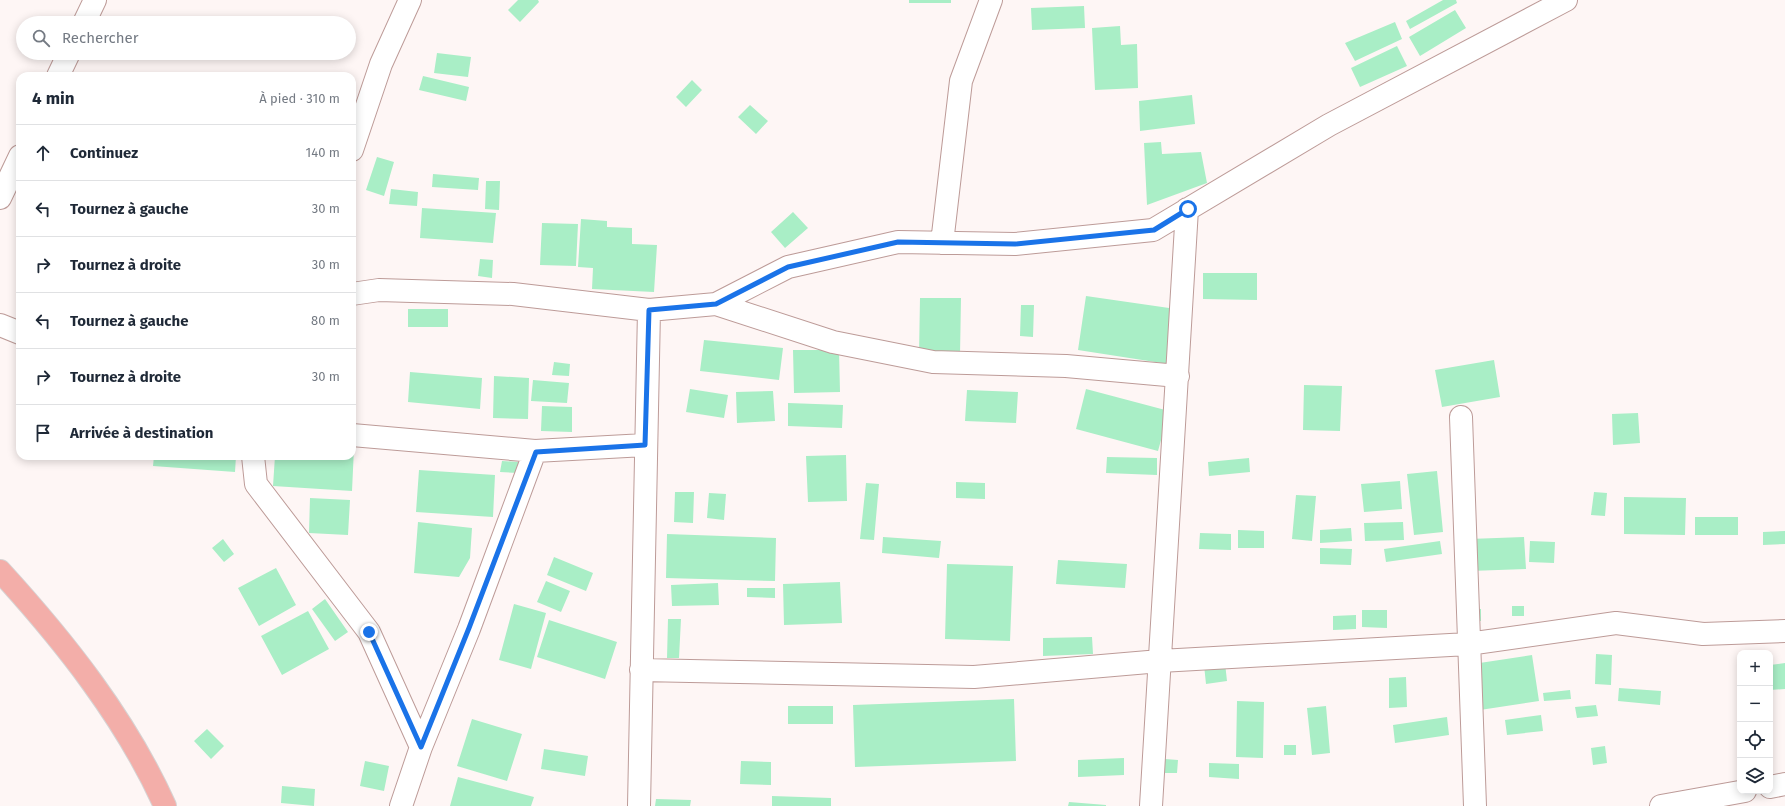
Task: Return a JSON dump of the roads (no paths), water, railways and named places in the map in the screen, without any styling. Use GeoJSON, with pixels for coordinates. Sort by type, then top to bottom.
{"type":"FeatureCollection","features":[{"type":"Feature","properties":{"kind":"highway"},"geometry":{"type":"LineString","coordinates":[[0,571],[35,610],[94,685],[135,750],[165,806]]}},
{"type":"Feature","properties":{"kind":"street"},"geometry":{"type":"LineString","coordinates":[[87,16],[95,0]]}},
{"type":"Feature","properties":{"kind":"street"},"geometry":{"type":"LineString","coordinates":[[356,138],[381,64],[410,0]]}},
{"type":"Feature","properties":{"kind":"street"},"geometry":{"type":"LineString","coordinates":[[942,243],[961,82],[991,0]]}},
{"type":"Feature","properties":{"kind":"street"},"geometry":{"type":"LineString","coordinates":[[356,293],[379,290],[513,294],[649,310],[716,304],[788,267],[898,242],[1015,244],[1154,230],[1329,125],[1566,0]]}},
{"type":"Feature","properties":{"kind":"street"},"geometry":{"type":"LineString","coordinates":[[60,72],[66,60]]}},
{"type":"Feature","properties":{"kind":"street"},"geometry":{"type":"LineString","coordinates":[[0,198],[16,164]]}},
{"type":"Feature","properties":{"kind":"street"},"geometry":{"type":"LineString","coordinates":[[1151,806],[1188,209]]}},
{"type":"Feature","properties":{"kind":"street"},"geometry":{"type":"LineString","coordinates":[[716,304],[833,342],[933,362],[1066,366],[1178,376]]}},
{"type":"Feature","properties":{"kind":"street"},"geometry":{"type":"LineString","coordinates":[[639,806],[645,445],[649,310]]}},
{"type":"Feature","properties":{"kind":"street"},"geometry":{"type":"LineString","coordinates":[[0,325],[16,331]]}},
{"type":"Feature","properties":{"kind":"street"},"geometry":{"type":"LineString","coordinates":[[1461,417],[1475,806]]}},
{"type":"Feature","properties":{"kind":"street"},"geometry":{"type":"LineString","coordinates":[[356,435],[536,452],[645,445]]}},
{"type":"Feature","properties":{"kind":"street"},"geometry":{"type":"LineString","coordinates":[[401,806],[421,747],[469,628],[536,452]]}},
{"type":"Feature","properties":{"kind":"street"},"geometry":{"type":"LineString","coordinates":[[253,460],[256,484],[369,632],[421,747]]}},
{"type":"Feature","properties":{"kind":"street"},"geometry":{"type":"LineString","coordinates":[[641,670],[974,677],[1160,661],[1468,644],[1616,623],[1703,634],[1785,631]]}},
{"type":"Feature","properties":{"kind":"street"},"geometry":{"type":"LineString","coordinates":[[1773,786],[1785,784]]}},
{"type":"Feature","properties":{"kind":"street"},"geometry":{"type":"LineString","coordinates":[[1661,806],[1737,792]]}}]}
